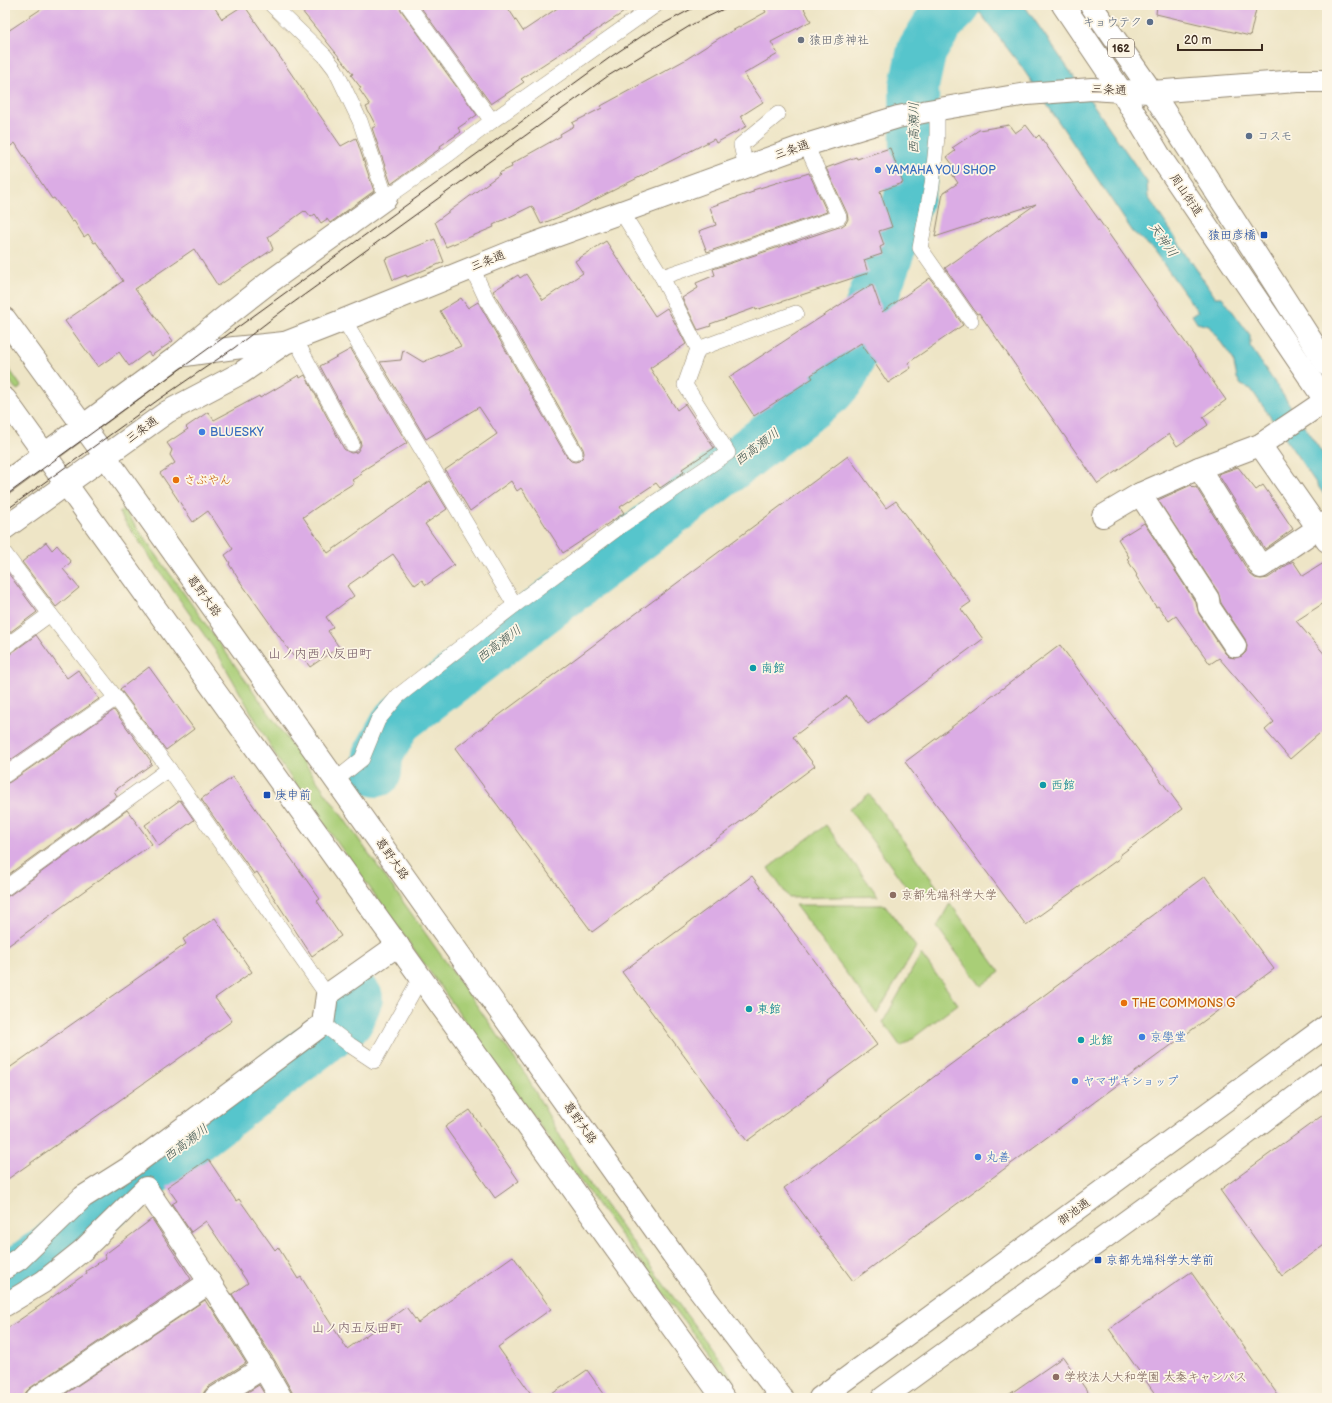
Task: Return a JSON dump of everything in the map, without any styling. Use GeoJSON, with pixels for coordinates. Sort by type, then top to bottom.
{"type":"FeatureCollection","features":[{"type":"Feature","properties":{"kind":"main road","name":"周山街道"},"geometry":{"type":"LineString","coordinates":[[1062,5],[1121,91],[1161,158],[1324,403]]}},
{"type":"Feature","properties":{"kind":"main road","name":"162"},"geometry":{"type":"LineString","coordinates":[[1091,5],[1152,92],[1327,365]]}},
{"type":"Feature","properties":{"kind":"main road","name":"三条通"},"geometry":{"type":"LineString","coordinates":[[5,528],[167,412],[241,373],[290,341],[514,251],[806,145],[898,117],[1027,94],[1092,89],[1152,92],[1297,81],[1327,81]]}},
{"type":"Feature","properties":{"kind":"main road"},"geometry":{"type":"LineString","coordinates":[[178,356],[267,284],[386,198]]}},
{"type":"Feature","properties":{"kind":"main road","name":"葛野大路"},"geometry":{"type":"LineString","coordinates":[[5,319],[105,456],[676,1259],[782,1398]]}},
{"type":"Feature","properties":{"kind":"main road","name":"三条通"},"geometry":{"type":"LineString","coordinates":[[5,483],[178,356],[290,341]]}},
{"type":"Feature","properties":{"kind":"main road"},"geometry":{"type":"LineString","coordinates":[[5,399],[723,1398]]}},
{"type":"Feature","properties":{"kind":"main road"},"geometry":{"type":"LineString","coordinates":[[1102,516],[1140,494],[1198,468],[1264,442],[1324,403]]}},
{"type":"Feature","properties":{"kind":"main road"},"geometry":{"type":"LineString","coordinates":[[1198,468],[1261,567],[1325,528],[1264,442]]}},
{"type":"Feature","properties":{"kind":"main road"},"geometry":{"type":"LineString","coordinates":[[1140,494],[1208,599],[1209,607],[1235,646]]}},
{"type":"Feature","properties":{"kind":"main road"},"geometry":{"type":"LineString","coordinates":[[5,1268],[19,1259],[83,1197],[132,1166],[323,1024],[327,995],[398,945]]}},
{"type":"Feature","properties":{"kind":"main road","name":"御池通"},"geometry":{"type":"LineString","coordinates":[[820,1398],[1327,1026]]}},
{"type":"Feature","properties":{"kind":"main road"},"geometry":{"type":"LineString","coordinates":[[883,1398],[1225,1150],[1327,1073]]}},
{"type":"Feature","properties":{"kind":"main road"},"geometry":{"type":"LineString","coordinates":[[5,1305],[43,1282],[83,1250],[146,1188],[210,1282],[264,1367],[281,1398]]}},
{"type":"Feature","properties":{"kind":"main road"},"geometry":{"type":"LineString","coordinates":[[37,1398],[210,1282]]}},
{"type":"Feature","properties":{"kind":"main road"},"geometry":{"type":"LineString","coordinates":[[215,1398],[264,1367]]}},
{"type":"Feature","properties":{"kind":"lane"},"geometry":{"type":"LineString","coordinates":[[272,5],[325,56],[335,69],[360,121],[386,198],[656,5]]}},
{"type":"Feature","properties":{"kind":"lane"},"geometry":{"type":"LineString","coordinates":[[408,5],[492,121]]}},
{"type":"Feature","properties":{"kind":"lane"},"geometry":{"type":"LineString","coordinates":[[933,110],[937,137],[932,185],[920,248],[971,321]]}},
{"type":"Feature","properties":{"kind":"lane"},"geometry":{"type":"LineString","coordinates":[[746,167],[741,145],[778,114]]}},
{"type":"Feature","properties":{"kind":"lane"},"geometry":{"type":"LineString","coordinates":[[662,277],[839,217],[806,145]]}},
{"type":"Feature","properties":{"kind":"lane"},"geometry":{"type":"LineString","coordinates":[[336,780],[362,759],[378,720],[398,696],[622,524],[728,453],[685,385],[698,349],[662,277],[621,211]]}},
{"type":"Feature","properties":{"kind":"lane"},"geometry":{"type":"LineString","coordinates":[[472,268],[486,298],[575,453]]}},
{"type":"Feature","properties":{"kind":"lane"},"geometry":{"type":"LineString","coordinates":[[698,349],[796,313]]}},
{"type":"Feature","properties":{"kind":"lane"},"geometry":{"type":"LineString","coordinates":[[344,320],[515,605]]}},
{"type":"Feature","properties":{"kind":"lane"},"geometry":{"type":"LineString","coordinates":[[290,341],[352,444]]}},
{"type":"Feature","properties":{"kind":"lane"},"geometry":{"type":"LineString","coordinates":[[5,554],[169,769],[327,995]]}},
{"type":"Feature","properties":{"kind":"lane"},"geometry":{"type":"LineString","coordinates":[[5,647],[50,614]]}},
{"type":"Feature","properties":{"kind":"lane"},"geometry":{"type":"LineString","coordinates":[[5,775],[116,698]]}},
{"type":"Feature","properties":{"kind":"lane"},"geometry":{"type":"LineString","coordinates":[[5,888],[169,769]]}},
{"type":"Feature","properties":{"kind":"lane"},"geometry":{"type":"LineString","coordinates":[[323,1024],[350,1045],[374,1060],[421,978]]}},
{"type":"Feature","properties":{"kind":"green space"},"geometry":{"type":"Polygon","coordinates":[[[5,363],[21,386],[18,390],[5,374],[5,363]]]}},
{"type":"Feature","properties":{"kind":"green space"},"geometry":{"type":"Polygon","coordinates":[[[122,510],[126,512],[524,1072],[581,1173],[735,1380],[734,1383],[730,1383],[566,1162],[279,761],[219,656],[119,513],[122,510]]]}},
{"type":"Feature","properties":{"kind":"green space"},"geometry":{"type":"Polygon","coordinates":[[[869,794],[943,895],[913,896],[849,809],[869,794]]]}},
{"type":"Feature","properties":{"kind":"green space"},"geometry":{"type":"Polygon","coordinates":[[[826,825],[878,896],[789,898],[768,868],[826,825]]]}},
{"type":"Feature","properties":{"kind":"green space"},"geometry":{"type":"Polygon","coordinates":[[[950,903],[1000,972],[981,986],[937,927],[950,903]]]}},
{"type":"Feature","properties":{"kind":"green space"},"geometry":{"type":"Polygon","coordinates":[[[795,905],[885,905],[916,947],[877,1014],[795,905]]]}},
{"type":"Feature","properties":{"kind":"green space"},"geometry":{"type":"Polygon","coordinates":[[[921,954],[958,1004],[901,1047],[883,1022],[921,954]]]}},
{"type":"Feature","properties":{"kind":"water","name":"天神川"},"geometry":{"type":"Polygon","coordinates":[[[974,5],[1024,5],[1147,182],[1148,197],[1215,297],[1222,297],[1250,335],[1250,346],[1327,460],[1327,499],[1251,389],[1241,385],[1237,378],[1233,359],[1209,326],[1197,323],[1192,315],[1198,312],[1152,248],[1133,232],[1021,66],[974,5]]]}},
{"type":"Feature","properties":{"kind":"building"},"geometry":{"type":"Polygon","coordinates":[[[47,5],[213,5],[222,19],[244,5],[341,146],[356,138],[374,191],[330,223],[327,219],[321,223],[315,214],[311,217],[306,211],[304,211],[268,237],[273,249],[218,286],[194,249],[135,289],[173,341],[151,356],[148,352],[129,366],[119,352],[98,367],[65,321],[123,281],[96,242],[94,243],[88,234],[84,237],[74,221],[72,222],[54,198],[52,199],[15,143],[5,150],[5,33],[47,5]]]}},
{"type":"Feature","properties":{"kind":"building"},"geometry":{"type":"Polygon","coordinates":[[[297,5],[399,5],[401,10],[477,115],[458,128],[461,132],[440,146],[441,148],[391,184],[372,128],[376,126],[366,107],[370,105],[359,89],[361,88],[351,75],[353,74],[297,5]]]}},
{"type":"Feature","properties":{"kind":"building"},"geometry":{"type":"Polygon","coordinates":[[[419,5],[506,5],[523,31],[562,5],[635,5],[521,79],[524,82],[491,104],[419,5]]]}},
{"type":"Feature","properties":{"kind":"building"},"geometry":{"type":"Polygon","coordinates":[[[762,5],[802,5],[811,21],[771,42],[778,54],[744,74],[763,102],[741,116],[747,126],[716,143],[714,139],[569,213],[541,224],[532,206],[493,225],[494,227],[446,247],[435,222],[500,174],[499,173],[512,167],[511,164],[561,136],[560,134],[574,126],[572,123],[602,108],[601,106],[685,60],[721,37],[766,12],[762,5]]]}},
{"type":"Feature","properties":{"kind":"building"},"geometry":{"type":"Polygon","coordinates":[[[1157,5],[1257,5],[1250,36],[1156,14],[1157,5]]]}},
{"type":"Feature","properties":{"kind":"building"},"geometry":{"type":"Polygon","coordinates":[[[1009,125],[1015,133],[1026,125],[1036,138],[1039,135],[1226,400],[1203,417],[1208,425],[1177,446],[1169,434],[1098,484],[979,313],[977,314],[945,268],[1036,204],[935,237],[943,193],[958,183],[950,171],[955,168],[947,157],[955,151],[952,148],[979,130],[1009,125]]]}},
{"type":"Feature","properties":{"kind":"building"},"geometry":{"type":"Polygon","coordinates":[[[890,148],[903,183],[880,191],[892,227],[879,231],[884,245],[880,247],[882,254],[864,260],[868,273],[756,310],[755,308],[710,324],[711,326],[698,330],[682,298],[698,288],[696,283],[715,275],[713,269],[842,226],[848,219],[847,213],[826,168],[856,157],[857,159],[890,148]]]}},
{"type":"Feature","properties":{"kind":"building"},"geometry":{"type":"Polygon","coordinates":[[[809,173],[827,212],[707,252],[699,231],[716,225],[710,207],[753,192],[753,190],[809,173]]]}},
{"type":"Feature","properties":{"kind":"building"},"geometry":{"type":"Polygon","coordinates":[[[435,239],[444,262],[407,277],[406,275],[393,280],[385,259],[435,239]]]}},
{"type":"Feature","properties":{"kind":"building"},"geometry":{"type":"Polygon","coordinates":[[[606,241],[655,316],[667,308],[686,344],[650,368],[677,410],[685,404],[714,448],[682,469],[684,472],[660,488],[656,483],[620,507],[624,513],[563,553],[521,488],[517,491],[511,481],[470,511],[445,470],[497,434],[479,407],[426,439],[380,362],[401,360],[403,350],[423,362],[461,346],[440,311],[461,298],[468,308],[478,302],[567,457],[571,461],[579,461],[583,457],[583,449],[493,291],[518,275],[520,278],[526,274],[543,300],[583,273],[575,261],[606,241]]]}},
{"type":"Feature","properties":{"kind":"building"},"geometry":{"type":"Polygon","coordinates":[[[930,278],[963,325],[908,363],[911,368],[888,383],[861,343],[811,375],[813,378],[754,416],[729,377],[872,284],[882,312],[930,278]]]}},
{"type":"Feature","properties":{"kind":"building"},"geometry":{"type":"Polygon","coordinates":[[[351,349],[407,443],[360,472],[362,474],[352,480],[354,483],[303,517],[328,553],[430,481],[447,509],[425,524],[454,565],[426,585],[422,580],[415,585],[393,554],[347,586],[354,596],[326,617],[333,627],[328,631],[339,647],[310,667],[299,652],[293,656],[239,580],[225,555],[233,549],[208,511],[193,522],[160,473],[175,463],[170,455],[172,450],[167,443],[188,429],[186,427],[208,412],[214,420],[259,396],[260,398],[299,375],[300,378],[305,375],[344,449],[351,453],[357,452],[361,445],[360,440],[320,366],[351,349]]]}},
{"type":"Feature","properties":{"kind":"building","name":"南館"},"geometry":{"type":"Polygon","coordinates":[[[848,456],[886,508],[896,501],[971,602],[961,609],[983,639],[868,724],[847,696],[793,737],[815,766],[592,932],[455,748],[848,456]]]}},
{"type":"Feature","properties":{"kind":"building"},"geometry":{"type":"Polygon","coordinates":[[[1238,467],[1256,490],[1263,485],[1293,529],[1265,549],[1218,474],[1238,467]]]}},
{"type":"Feature","properties":{"kind":"building"},"geometry":{"type":"Polygon","coordinates":[[[1191,485],[1194,488],[1196,487],[1250,574],[1255,578],[1268,578],[1293,561],[1303,576],[1327,561],[1327,601],[1296,621],[1327,657],[1327,727],[1290,759],[1265,730],[1274,722],[1219,658],[1210,664],[1176,616],[1169,621],[1158,606],[1156,607],[1136,576],[1137,575],[1127,559],[1129,557],[1118,539],[1144,523],[1196,603],[1199,614],[1225,653],[1229,657],[1235,658],[1242,656],[1246,652],[1247,646],[1245,639],[1221,603],[1218,592],[1158,500],[1191,485]]]}},
{"type":"Feature","properties":{"kind":"building"},"geometry":{"type":"Polygon","coordinates":[[[46,542],[52,550],[57,545],[71,562],[63,569],[79,588],[56,607],[22,562],[46,542]]]}},
{"type":"Feature","properties":{"kind":"building"},"geometry":{"type":"Polygon","coordinates":[[[8,573],[37,612],[5,636],[5,576],[8,573]]]}},
{"type":"Feature","properties":{"kind":"building"},"geometry":{"type":"Polygon","coordinates":[[[36,635],[67,678],[78,670],[99,699],[5,764],[5,656],[36,635]]]}},
{"type":"Feature","properties":{"kind":"building","name":"西館"},"geometry":{"type":"Polygon","coordinates":[[[1060,645],[1182,809],[1120,855],[1120,858],[1026,925],[905,762],[1060,645]]]}},
{"type":"Feature","properties":{"kind":"building"},"geometry":{"type":"Polygon","coordinates":[[[149,667],[194,729],[166,750],[120,689],[149,667]]]}},
{"type":"Feature","properties":{"kind":"building"},"geometry":{"type":"Polygon","coordinates":[[[114,710],[152,764],[114,791],[117,796],[5,877],[5,784],[114,710]]]}},
{"type":"Feature","properties":{"kind":"building"},"geometry":{"type":"Polygon","coordinates":[[[233,777],[320,899],[317,901],[341,936],[312,956],[257,872],[254,874],[201,799],[233,777]]]}},
{"type":"Feature","properties":{"kind":"building"},"geometry":{"type":"Polygon","coordinates":[[[180,800],[194,820],[159,846],[145,825],[180,800]]]}},
{"type":"Feature","properties":{"kind":"building"},"geometry":{"type":"Polygon","coordinates":[[[127,810],[152,844],[125,863],[124,862],[5,948],[5,897],[10,895],[127,810]]]}},
{"type":"Feature","properties":{"kind":"building","name":"東館"},"geometry":{"type":"Polygon","coordinates":[[[752,876],[877,1045],[747,1141],[622,972],[752,876]]]}},
{"type":"Feature","properties":{"kind":"building","name":"北館"},"geometry":{"type":"Polygon","coordinates":[[[1205,876],[1274,969],[853,1281],[784,1188],[1205,876]]]}},
{"type":"Feature","properties":{"kind":"building"},"geometry":{"type":"Polygon","coordinates":[[[215,918],[252,972],[215,998],[232,1021],[5,1181],[5,1071],[186,944],[183,939],[215,918]]]}},
{"type":"Feature","properties":{"kind":"building"},"geometry":{"type":"Polygon","coordinates":[[[470,1110],[519,1181],[495,1198],[445,1127],[470,1110]]]}},
{"type":"Feature","properties":{"kind":"building"},"geometry":{"type":"Polygon","coordinates":[[[1327,1112],[1327,1243],[1282,1276],[1220,1190],[1327,1112]]]}},
{"type":"Feature","properties":{"kind":"building"},"geometry":{"type":"Polygon","coordinates":[[[208,1159],[236,1201],[239,1199],[275,1250],[278,1247],[298,1279],[301,1277],[347,1349],[406,1307],[418,1323],[513,1256],[551,1309],[498,1347],[534,1398],[293,1398],[292,1392],[275,1361],[232,1294],[248,1283],[206,1221],[191,1232],[172,1204],[177,1201],[167,1187],[208,1159]]]}},
{"type":"Feature","properties":{"kind":"building"},"geometry":{"type":"Polygon","coordinates":[[[152,1219],[191,1279],[30,1388],[26,1392],[25,1398],[5,1398],[5,1330],[87,1273],[86,1271],[106,1258],[104,1255],[152,1219]]]}},
{"type":"Feature","properties":{"kind":"building"},"geometry":{"type":"Polygon","coordinates":[[[1191,1272],[1280,1398],[1158,1398],[1109,1329],[1191,1272]]]}},
{"type":"Feature","properties":{"kind":"building"},"geometry":{"type":"Polygon","coordinates":[[[205,1300],[210,1308],[211,1307],[246,1363],[208,1387],[204,1392],[203,1398],[59,1398],[205,1300]]]}},
{"type":"Feature","properties":{"kind":"building","name":"学校法人大和学園 太秦キャンパス"},"geometry":{"type":"Polygon","coordinates":[[[1063,1357],[1092,1398],[1004,1398],[1063,1357]]]}},
{"type":"Feature","properties":{"kind":"building"},"geometry":{"type":"Polygon","coordinates":[[[587,1370],[607,1398],[546,1398],[587,1370]]]}},
{"type":"Feature","properties":{"kind":"building"},"geometry":{"type":"Polygon","coordinates":[[[259,1385],[267,1398],[238,1398],[259,1385]]]}},
{"type":"Feature","properties":{"kind":"waterway","name":"西高瀬川"},"geometry":{"type":"LineString","coordinates":[[377,772],[378,755],[397,721],[829,391],[843,375],[854,350],[908,201],[913,176],[915,152],[914,86],[922,50],[941,20],[956,5]]}},
{"type":"Feature","properties":{"kind":"waterway","name":"西高瀬川"},"geometry":{"type":"LineString","coordinates":[[5,1281],[94,1215],[349,1020],[358,998]]}},
{"type":"Feature","properties":{"kind":"tram line"},"geometry":{"type":"LineString","coordinates":[[5,496],[612,56],[648,32],[699,5]]}},
{"type":"Feature","properties":{"kind":"tram line"},"geometry":{"type":"LineString","coordinates":[[5,511],[158,400],[234,348],[286,308],[608,76],[693,24],[732,5]]}},
{"type":"Feature","properties":{"kind":"place","name":"キョウテク"},"geometry":{"type":"Point","coordinates":[1150,22]}},
{"type":"Feature","properties":{"kind":"place","name":"猿田彦神社"},"geometry":{"type":"Point","coordinates":[801,40]}},
{"type":"Feature","properties":{"kind":"place","name":"コスモ"},"geometry":{"type":"Point","coordinates":[1249,136]}},
{"type":"Feature","properties":{"kind":"place","name":"YAMAHA YOU SHOP"},"geometry":{"type":"Point","coordinates":[878,170]}},
{"type":"Feature","properties":{"kind":"place","name":"猿田彦橋"},"geometry":{"type":"Point","coordinates":[1264,235]}},
{"type":"Feature","properties":{"kind":"place","name":"BLUESKY"},"geometry":{"type":"Point","coordinates":[202,432]}},
{"type":"Feature","properties":{"kind":"place","name":"さぶやん"},"geometry":{"type":"Point","coordinates":[176,480]}},
{"type":"Feature","properties":{"kind":"place","name":"南館"},"geometry":{"type":"Point","coordinates":[753,668]}},
{"type":"Feature","properties":{"kind":"place","name":"西館"},"geometry":{"type":"Point","coordinates":[1043,785]}},
{"type":"Feature","properties":{"kind":"place","name":"庚申前"},"geometry":{"type":"Point","coordinates":[267,795]}},
{"type":"Feature","properties":{"kind":"place","name":"京都先端科学大学"},"geometry":{"type":"Point","coordinates":[893,895]}},
{"type":"Feature","properties":{"kind":"place","name":"THE COMMONS G"},"geometry":{"type":"Point","coordinates":[1124,1003]}},
{"type":"Feature","properties":{"kind":"place","name":"東館"},"geometry":{"type":"Point","coordinates":[749,1009]}},
{"type":"Feature","properties":{"kind":"place","name":"京學堂"},"geometry":{"type":"Point","coordinates":[1142,1037]}},
{"type":"Feature","properties":{"kind":"place","name":"北館"},"geometry":{"type":"Point","coordinates":[1081,1040]}},
{"type":"Feature","properties":{"kind":"place","name":"ヤマザキショップ"},"geometry":{"type":"Point","coordinates":[1075,1081]}},
{"type":"Feature","properties":{"kind":"place","name":"丸善"},"geometry":{"type":"Point","coordinates":[978,1157]}},
{"type":"Feature","properties":{"kind":"place","name":"京都先端科学大学前"},"geometry":{"type":"Point","coordinates":[1098,1260]}},
{"type":"Feature","properties":{"kind":"place","name":"学校法人大和学園 太秦キャンパス"},"geometry":{"type":"Point","coordinates":[1056,1377]}},
{"type":"Feature","properties":{"kind":"district","name":"山ノ内西八反田町"},"geometry":{"type":"Point","coordinates":[320,654]}},
{"type":"Feature","properties":{"kind":"district","name":"山ノ内五反田町"},"geometry":{"type":"Point","coordinates":[357,1328]}}]}
